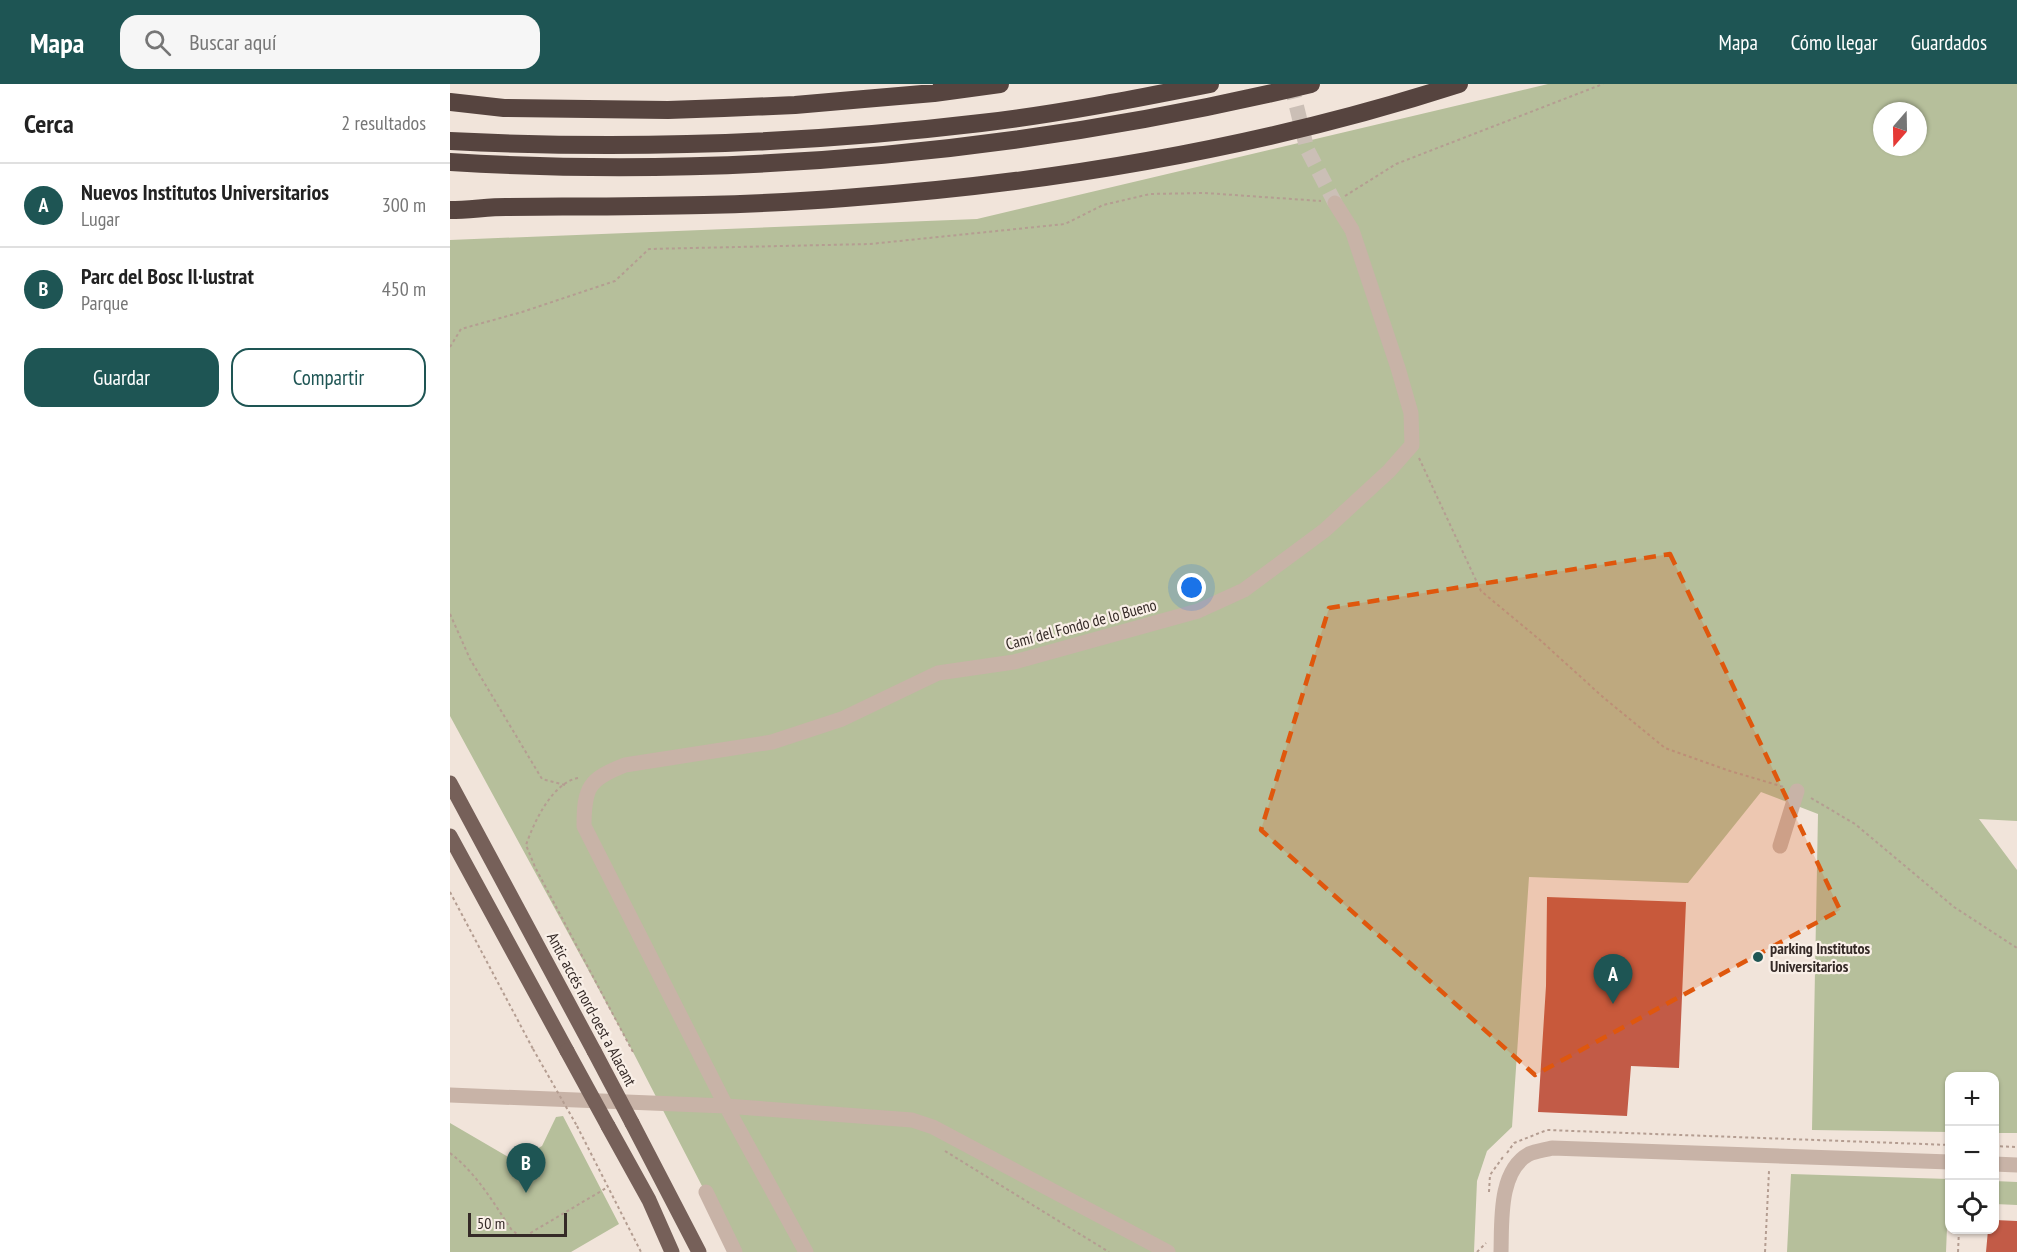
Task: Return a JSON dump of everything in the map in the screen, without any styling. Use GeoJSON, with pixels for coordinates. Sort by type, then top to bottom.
{"type":"FeatureCollection","features":[{"type":"Feature","properties":{"kind":"highway"},"geometry":{"type":"LineString","coordinates":[[452,101],[504,108],[668,110],[795,105],[934,93],[1000,84]]}},
{"type":"Feature","properties":{"kind":"highway"},"geometry":{"type":"LineString","coordinates":[[450,141],[639,145],[838,137],[981,123],[1146,97],[1210,84]]}},
{"type":"Feature","properties":{"kind":"highway"},"geometry":{"type":"LineString","coordinates":[[450,162],[619,167],[745,163],[918,151],[1136,121],[1311,84]]}},
{"type":"Feature","properties":{"kind":"highway"},"geometry":{"type":"LineString","coordinates":[[450,210],[502,207],[719,205],[843,198],[1008,183],[1135,162],[1272,135],[1371,111],[1460,84]]}},
{"type":"Feature","properties":{"kind":"highway"},"geometry":{"type":"LineString","coordinates":[[450,202],[502,207]]}},
{"type":"Feature","properties":{"kind":"main road","name":"Antic accés nord-oest a Alacant"},"geometry":{"type":"LineString","coordinates":[[450,783],[699,1252]]}},
{"type":"Feature","properties":{"kind":"main road"},"geometry":{"type":"LineString","coordinates":[[450,836],[649,1200],[672,1252]]}},
{"type":"Feature","properties":{"kind":"street"},"geometry":{"type":"LineString","coordinates":[[1335,202],[1352,230],[1398,368],[1412,413],[1412,445]]}},
{"type":"Feature","properties":{"kind":"street","name":"Camí del Fondo de lo Bueno"},"geometry":{"type":"LineString","coordinates":[[604,774],[625,765],[772,741],[842,719],[938,674],[1014,662],[1198,611],[1244,590],[1325,530],[1389,471],[1412,445]]}},
{"type":"Feature","properties":{"kind":"street"},"geometry":{"type":"LineString","coordinates":[[604,774],[588,790],[584,808],[584,826],[726,1106],[806,1252]]}},
{"type":"Feature","properties":{"kind":"street"},"geometry":{"type":"LineString","coordinates":[[1780,846],[1797,791]]}},
{"type":"Feature","properties":{"kind":"street"},"geometry":{"type":"LineString","coordinates":[[450,1095],[726,1106],[912,1120],[933,1127],[1168,1252]]}},
{"type":"Feature","properties":{"kind":"street"},"geometry":{"type":"LineString","coordinates":[[1499,1249],[1504,1191],[1508,1180],[1528,1155],[1552,1148],[1945,1162]]}},
{"type":"Feature","properties":{"kind":"street"},"geometry":{"type":"LineString","coordinates":[[1999,1164],[2017,1165]]}},
{"type":"Feature","properties":{"kind":"street"},"geometry":{"type":"LineString","coordinates":[[706,1192],[735,1252]]}},
{"type":"Feature","properties":{"kind":"path"},"geometry":{"type":"LineString","coordinates":[[450,347],[461,329],[522,312],[615,280],[649,249],[870,244],[1065,224],[1102,205],[1150,194],[1205,193],[1335,202],[1396,164],[1604,84]]}},
{"type":"Feature","properties":{"kind":"path"},"geometry":{"type":"LineString","coordinates":[[1412,445],[1482,591],[1604,698],[1665,748],[1797,791],[1855,824],[1954,907],[2017,948]]}},
{"type":"Feature","properties":{"kind":"path"},"geometry":{"type":"LineString","coordinates":[[450,614],[470,659],[542,779],[566,785]]}},
{"type":"Feature","properties":{"kind":"path"},"geometry":{"type":"LineString","coordinates":[[604,774],[573,779],[566,785],[541,809],[526,845],[535,867],[634,1054]]}},
{"type":"Feature","properties":{"kind":"path"},"geometry":{"type":"LineString","coordinates":[[450,892],[533,1049],[577,1126],[640,1252]]}},
{"type":"Feature","properties":{"kind":"path"},"geometry":{"type":"LineString","coordinates":[[558,1111],[569,1111]]}},
{"type":"Feature","properties":{"kind":"path"},"geometry":{"type":"LineString","coordinates":[[1765,1252],[1770,1132]]}},
{"type":"Feature","properties":{"kind":"path"},"geometry":{"type":"LineString","coordinates":[[1999,1146],[2017,1147]]}},
{"type":"Feature","properties":{"kind":"path"},"geometry":{"type":"LineString","coordinates":[[942,1149],[1109,1252]]}},
{"type":"Feature","properties":{"kind":"path"},"geometry":{"type":"LineString","coordinates":[[450,1153],[480,1183],[511,1229],[518,1235],[527,1235],[608,1187]]}},
{"type":"Feature","properties":{"kind":"path"},"geometry":{"type":"LineString","coordinates":[[1958,1252],[1959,1234]]}},
{"type":"Feature","properties":{"kind":"highlighted area"},"geometry":{"type":"Polygon","coordinates":[[[1670,554],[1840,910],[1535,1075],[1261,830],[1329,608],[1670,554]]]}},
{"type":"Feature","properties":{"kind":"green space"},"geometry":{"type":"Polygon","coordinates":[[[1548,84],[2017,84],[2017,821],[1979,819],[2017,870],[2017,1133],[1999,1133],[1999,1072],[1945,1072],[1945,1132],[1812,1130],[1818,814],[1761,792],[1688,883],[1529,877],[1512,1127],[1487,1151],[1477,1181],[1474,1252],[736,1252],[634,1054],[450,716],[450,240],[977,219],[1548,84]]]}},
{"type":"Feature","properties":{"kind":"green space"},"geometry":{"type":"Polygon","coordinates":[[[563,1116],[619,1224],[571,1252],[450,1252],[450,1123],[515,1161],[542,1146],[556,1117],[563,1116]]]}},
{"type":"Feature","properties":{"kind":"green space"},"geometry":{"type":"Polygon","coordinates":[[[1791,1174],[1945,1179],[1946,1252],[1787,1252],[1791,1174]]]}},
{"type":"Feature","properties":{"kind":"green space"},"geometry":{"type":"Polygon","coordinates":[[[1999,1181],[2017,1182],[2017,1205],[1999,1204],[1999,1181]]]}},
{"type":"Feature","properties":{"kind":"building"},"geometry":{"type":"Polygon","coordinates":[[[1547,897],[1686,902],[1679,1068],[1631,1066],[1627,1116],[1538,1112],[1546,986],[1547,897]]]}},
{"type":"Feature","properties":{"kind":"building"},"geometry":{"type":"Polygon","coordinates":[[[1999,1220],[2017,1221],[2017,1252],[1986,1252],[1988,1234],[1999,1234],[1999,1220]]]}},
{"type":"Feature","properties":{"kind":"tunnel"},"geometry":{"type":"LineString","coordinates":[[1291,84],[1307,149],[1335,203]]}},
{"type":"Feature","properties":{"kind":"place","name":"parking Institutos Universitarios"},"geometry":{"type":"Point","coordinates":[1758,957]}},
{"type":"Feature","properties":{"kind":"place","name":"Nuevos Institutos Universitarios"},"geometry":{"type":"Point","coordinates":[1613,1004]}},
{"type":"Feature","properties":{"kind":"place","name":"Parc del Bosc Il·lustrat"},"geometry":{"type":"Point","coordinates":[526,1193]}}]}
